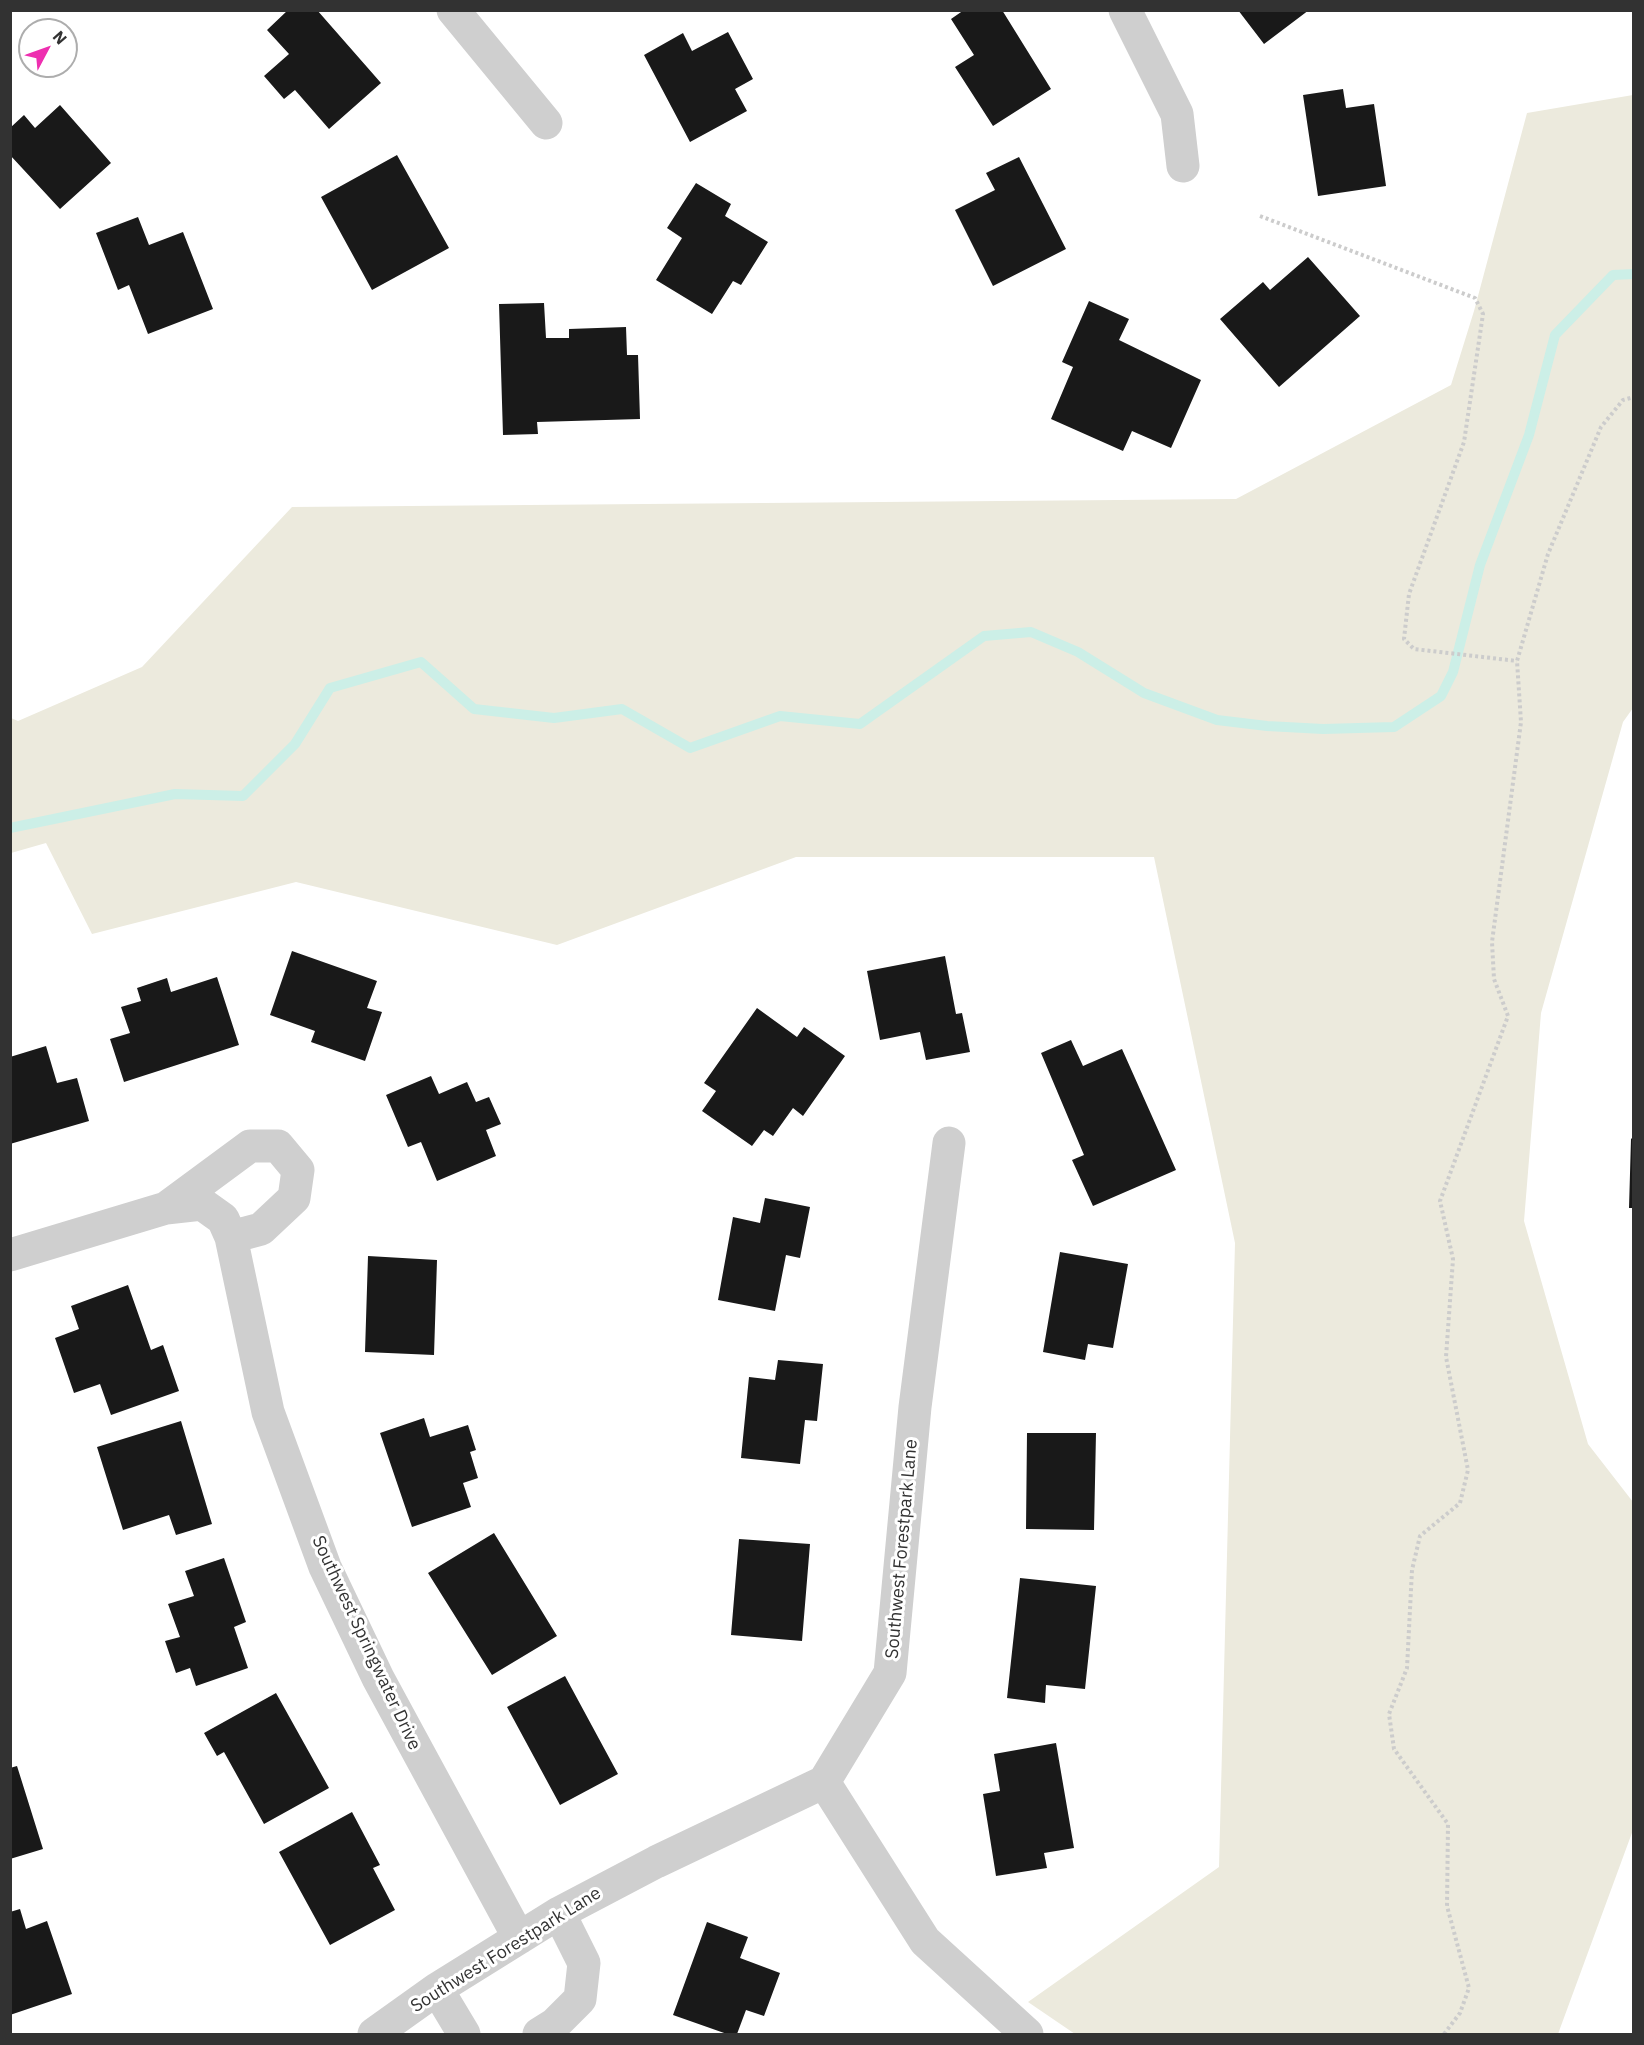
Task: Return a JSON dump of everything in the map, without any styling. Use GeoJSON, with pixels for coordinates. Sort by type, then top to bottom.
{"type":"FeatureCollection","features":[{"type":"Feature","properties":{"kind":"street"},"geometry":{"type":"LineString","coordinates":[[453,10],[546,123]]}},
{"type":"Feature","properties":{"kind":"street"},"geometry":{"type":"LineString","coordinates":[[1125,10],[1177,114],[1183,166]]}},
{"type":"Feature","properties":{"kind":"street","name":"Southwest Forestpark Lane"},"geometry":{"type":"LineString","coordinates":[[374,2034],[437,1989],[559,1913],[656,1862],[824,1782],[890,1673],[915,1407],[949,1143]]}},
{"type":"Feature","properties":{"kind":"street"},"geometry":{"type":"LineString","coordinates":[[10,1255],[166,1208],[250,1146],[278,1146],[298,1170],[294,1198],[261,1229],[231,1237]]}},
{"type":"Feature","properties":{"kind":"street","name":"Southwest Springwater Drive"},"geometry":{"type":"LineString","coordinates":[[166,1208],[202,1204],[223,1219],[231,1237],[268,1412],[326,1567],[378,1678],[519,1938]]}},
{"type":"Feature","properties":{"kind":"street"},"geometry":{"type":"LineString","coordinates":[[824,1782],[925,1941],[1027,2034]]}},
{"type":"Feature","properties":{"kind":"street"},"geometry":{"type":"LineString","coordinates":[[539,2034],[555,2024],[580,1999],[584,1963],[559,1913]]}},
{"type":"Feature","properties":{"kind":"street"},"geometry":{"type":"LineString","coordinates":[[437,1989],[464,2034]]}},
{"type":"Feature","properties":{"kind":"path"},"geometry":{"type":"LineString","coordinates":[[1260,216],[1475,298],[1483,314],[1464,442],[1408,594],[1404,639],[1414,649],[1517,661]]}},
{"type":"Feature","properties":{"kind":"path"},"geometry":{"type":"LineString","coordinates":[[1444,2034],[1460,2013],[1469,1988],[1447,1906],[1448,1824],[1394,1749],[1389,1714],[1407,1668],[1412,1570],[1420,1536],[1460,1503],[1468,1470],[1446,1357],[1453,1258],[1440,1201],[1508,1016],[1494,979],[1492,942],[1521,722],[1517,661],[1548,554],[1601,427],[1623,400],[1634,397]]}},
{"type":"Feature","properties":{"kind":"shaded area"},"geometry":{"type":"Polygon","coordinates":[[[1633,95],[1633,708],[1623,722],[1541,1013],[1524,1221],[1588,1444],[1633,1502],[1633,1830],[1558,2034],[1075,2034],[1028,2002],[1219,1867],[1235,1243],[1154,857],[796,857],[557,945],[296,882],[92,934],[46,843],[11,853],[11,718],[18,721],[142,667],[292,507],[1236,499],[1451,385],[1474,311],[1527,113],[1633,95]]]}},
{"type":"Feature","properties":{"kind":"building"},"geometry":{"type":"Polygon","coordinates":[[[288,10],[317,10],[381,83],[329,129],[295,90],[284,99],[264,76],[289,54],[267,30],[288,10]]]}},
{"type":"Feature","properties":{"kind":"building"},"geometry":{"type":"Polygon","coordinates":[[[964,10],[1002,10],[1051,89],[993,126],[955,67],[974,55],[951,19],[964,10]]]}},
{"type":"Feature","properties":{"kind":"building"},"geometry":{"type":"Polygon","coordinates":[[[1238,10],[1309,10],[1264,44],[1238,10]]]}},
{"type":"Feature","properties":{"kind":"building"},"geometry":{"type":"Polygon","coordinates":[[[728,32],[753,79],[735,89],[747,111],[690,142],[644,55],[683,33],[692,51],[728,32]]]}},
{"type":"Feature","properties":{"kind":"building"},"geometry":{"type":"Polygon","coordinates":[[[1343,89],[1346,108],[1374,104],[1386,186],[1318,196],[1303,95],[1343,89]]]}},
{"type":"Feature","properties":{"kind":"building"},"geometry":{"type":"Polygon","coordinates":[[[60,105],[111,163],[60,209],[10,155],[10,128],[24,115],[35,128],[60,105]]]}},
{"type":"Feature","properties":{"kind":"building"},"geometry":{"type":"Polygon","coordinates":[[[397,155],[449,248],[372,290],[321,197],[397,155]]]}},
{"type":"Feature","properties":{"kind":"building"},"geometry":{"type":"Polygon","coordinates":[[[1019,157],[1066,249],[993,286],[955,210],[995,190],[986,173],[1019,157]]]}},
{"type":"Feature","properties":{"kind":"building"},"geometry":{"type":"Polygon","coordinates":[[[696,183],[731,204],[725,216],[768,242],[741,285],[733,281],[712,314],[656,280],[682,238],[667,228],[696,183]]]}},
{"type":"Feature","properties":{"kind":"building"},"geometry":{"type":"Polygon","coordinates":[[[138,217],[149,245],[183,232],[213,309],[148,334],[129,285],[118,290],[96,233],[138,217]]]}},
{"type":"Feature","properties":{"kind":"building"},"geometry":{"type":"Polygon","coordinates":[[[1308,257],[1360,316],[1279,387],[1220,319],[1263,282],[1270,290],[1308,257]]]}},
{"type":"Feature","properties":{"kind":"building"},"geometry":{"type":"Polygon","coordinates":[[[1089,301],[1129,319],[1119,340],[1201,380],[1171,448],[1132,431],[1123,451],[1051,419],[1073,367],[1062,362],[1089,301]]]}},
{"type":"Feature","properties":{"kind":"building"},"geometry":{"type":"Polygon","coordinates":[[[544,303],[546,338],[569,338],[569,329],[626,327],[627,355],[638,355],[640,419],[537,422],[538,434],[503,435],[499,304],[544,303]]]}},
{"type":"Feature","properties":{"kind":"building"},"geometry":{"type":"Polygon","coordinates":[[[292,951],[377,981],[367,1008],[382,1012],[365,1061],[311,1042],[315,1031],[270,1015],[292,951]]]}},
{"type":"Feature","properties":{"kind":"building"},"geometry":{"type":"Polygon","coordinates":[[[945,956],[956,1014],[962,1013],[970,1052],[926,1060],[920,1032],[880,1040],[867,971],[945,956]]]}},
{"type":"Feature","properties":{"kind":"building"},"geometry":{"type":"Polygon","coordinates":[[[217,977],[239,1045],[124,1082],[110,1039],[130,1033],[121,1007],[141,1001],[137,988],[167,978],[171,992],[217,977]]]}},
{"type":"Feature","properties":{"kind":"building"},"geometry":{"type":"Polygon","coordinates":[[[757,1008],[797,1037],[804,1027],[845,1056],[803,1116],[793,1108],[773,1136],[764,1130],[752,1146],[702,1111],[716,1091],[704,1083],[757,1008]]]}},
{"type":"Feature","properties":{"kind":"building"},"geometry":{"type":"Polygon","coordinates":[[[1071,1040],[1083,1066],[1122,1049],[1176,1170],[1093,1206],[1072,1160],[1084,1155],[1041,1053],[1071,1040]]]}},
{"type":"Feature","properties":{"kind":"building"},"geometry":{"type":"Polygon","coordinates":[[[46,1046],[57,1083],[77,1078],[89,1121],[10,1144],[10,1057],[46,1046]]]}},
{"type":"Feature","properties":{"kind":"building"},"geometry":{"type":"Polygon","coordinates":[[[431,1076],[439,1094],[467,1082],[476,1102],[489,1097],[501,1124],[486,1130],[496,1156],[437,1181],[421,1142],[408,1147],[386,1095],[431,1076]]]}},
{"type":"Feature","properties":{"kind":"building"},"geometry":{"type":"Polygon","coordinates":[[[1634,1136],[1634,1208],[1629,1208],[1631,1139],[1634,1136]]]}},
{"type":"Feature","properties":{"kind":"building"},"geometry":{"type":"Polygon","coordinates":[[[765,1198],[810,1207],[800,1258],[786,1255],[775,1311],[718,1300],[733,1217],[760,1223],[765,1198]]]}},
{"type":"Feature","properties":{"kind":"building"},"geometry":{"type":"Polygon","coordinates":[[[1060,1252],[1128,1264],[1113,1348],[1088,1344],[1085,1360],[1043,1352],[1060,1252]]]}},
{"type":"Feature","properties":{"kind":"building"},"geometry":{"type":"Polygon","coordinates":[[[368,1256],[437,1260],[434,1355],[365,1352],[368,1256]]]}},
{"type":"Feature","properties":{"kind":"building"},"geometry":{"type":"Polygon","coordinates":[[[128,1285],[151,1350],[163,1345],[179,1391],[111,1415],[100,1384],[74,1393],[55,1338],[79,1329],[71,1306],[128,1285]]]}},
{"type":"Feature","properties":{"kind":"building"},"geometry":{"type":"Polygon","coordinates":[[[778,1360],[823,1364],[817,1421],[805,1420],[800,1464],[741,1458],[749,1377],[775,1380],[778,1360]]]}},
{"type":"Feature","properties":{"kind":"building"},"geometry":{"type":"Polygon","coordinates":[[[424,1418],[430,1437],[468,1425],[476,1450],[470,1452],[478,1478],[463,1483],[471,1507],[412,1527],[380,1433],[424,1418]]]}},
{"type":"Feature","properties":{"kind":"building"},"geometry":{"type":"Polygon","coordinates":[[[181,1421],[212,1524],[176,1535],[169,1515],[123,1530],[97,1447],[181,1421]]]}},
{"type":"Feature","properties":{"kind":"building"},"geometry":{"type":"Polygon","coordinates":[[[1027,1433],[1096,1433],[1094,1530],[1026,1529],[1027,1433]]]}},
{"type":"Feature","properties":{"kind":"building"},"geometry":{"type":"Polygon","coordinates":[[[494,1533],[557,1636],[492,1675],[428,1573],[494,1533]]]}},
{"type":"Feature","properties":{"kind":"building"},"geometry":{"type":"Polygon","coordinates":[[[739,1539],[810,1544],[802,1641],[731,1635],[739,1539]]]}},
{"type":"Feature","properties":{"kind":"building"},"geometry":{"type":"Polygon","coordinates":[[[224,1558],[246,1622],[234,1627],[248,1668],[196,1686],[190,1668],[176,1673],[165,1641],[180,1637],[168,1604],[194,1596],[185,1571],[224,1558]]]}},
{"type":"Feature","properties":{"kind":"building"},"geometry":{"type":"Polygon","coordinates":[[[1020,1578],[1096,1586],[1085,1689],[1046,1685],[1045,1703],[1007,1698],[1020,1578]]]}},
{"type":"Feature","properties":{"kind":"building"},"geometry":{"type":"Polygon","coordinates":[[[565,1676],[618,1774],[560,1805],[507,1707],[565,1676]]]}},
{"type":"Feature","properties":{"kind":"building"},"geometry":{"type":"Polygon","coordinates":[[[276,1693],[329,1788],[264,1824],[224,1752],[217,1756],[204,1733],[276,1693]]]}},
{"type":"Feature","properties":{"kind":"building"},"geometry":{"type":"Polygon","coordinates":[[[1056,1743],[1074,1848],[1044,1853],[1047,1868],[996,1876],[983,1794],[1000,1791],[994,1754],[1056,1743]]]}},
{"type":"Feature","properties":{"kind":"building"},"geometry":{"type":"Polygon","coordinates":[[[17,1766],[43,1849],[10,1859],[10,1768],[17,1766]]]}},
{"type":"Feature","properties":{"kind":"building"},"geometry":{"type":"Polygon","coordinates":[[[352,1812],[380,1865],[373,1868],[395,1910],[330,1945],[279,1852],[352,1812]]]}},
{"type":"Feature","properties":{"kind":"building"},"geometry":{"type":"Polygon","coordinates":[[[20,1909],[26,1929],[47,1921],[72,1994],[10,2015],[10,1912],[20,1909]]]}},
{"type":"Feature","properties":{"kind":"building"},"geometry":{"type":"Polygon","coordinates":[[[707,1922],[748,1937],[740,1958],[780,1973],[764,2016],[746,2010],[737,2034],[727,2034],[673,2015],[707,1922]]]}},
{"type":"Feature","properties":{"kind":"waterway"},"geometry":{"type":"LineString","coordinates":[[10,828],[175,794],[243,796],[295,744],[330,688],[421,662],[474,709],[554,718],[622,709],[690,748],[780,716],[860,724],[984,636],[1031,632],[1078,652],[1144,693],[1217,720],[1323,729],[1394,727],[1441,696],[1453,672],[1480,565],[1529,435],[1555,335],[1613,275],[1634,274]]}}]}
